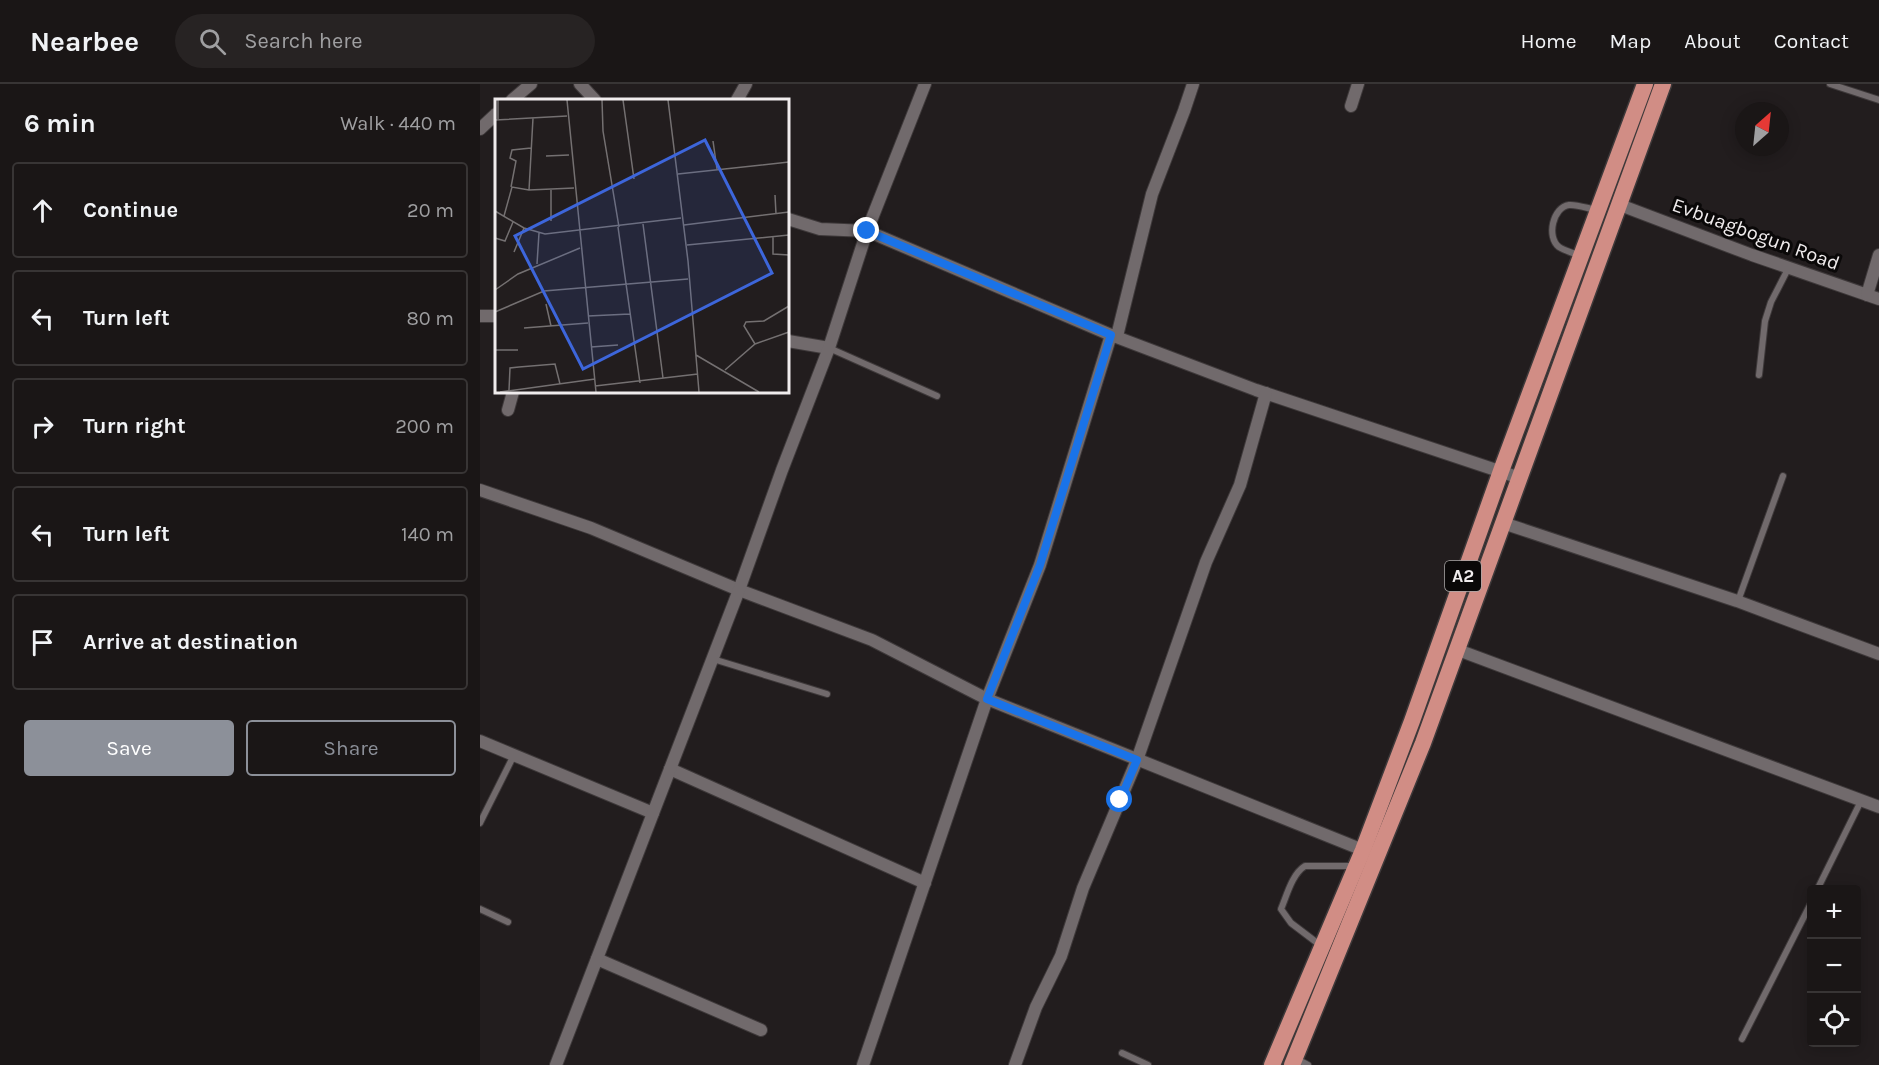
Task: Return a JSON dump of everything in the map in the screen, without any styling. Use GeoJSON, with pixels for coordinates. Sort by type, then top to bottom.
{"type":"FeatureCollection","features":[{"type":"Feature","properties":{"kind":"highway","name":"A2"},"geometry":{"type":"LineString","coordinates":[[1272,1065],[1360,858],[1412,722],[1501,471],[1645,84]]}},
{"type":"Feature","properties":{"kind":"highway","name":"A2"},"geometry":{"type":"LineString","coordinates":[[1298,1063],[1458,650],[1663,84]]}},
{"type":"Feature","properties":{"kind":"street"},"geometry":{"type":"LineString","coordinates":[[513,99],[531,84]]}},
{"type":"Feature","properties":{"kind":"street"},"geometry":{"type":"LineString","coordinates":[[580,84],[595,99]]}},
{"type":"Feature","properties":{"kind":"street"},"geometry":{"type":"LineString","coordinates":[[738,99],[746,84]]}},
{"type":"Feature","properties":{"kind":"street"},"geometry":{"type":"LineString","coordinates":[[556,1065],[739,590],[829,348],[867,231],[925,84]]}},
{"type":"Feature","properties":{"kind":"street"},"geometry":{"type":"LineString","coordinates":[[863,1065],[987,699],[1040,565],[1114,336],[1152,194],[1193,84]]}},
{"type":"Feature","properties":{"kind":"street"},"geometry":{"type":"LineString","coordinates":[[1351,106],[1358,84]]}},
{"type":"Feature","properties":{"kind":"street"},"geometry":{"type":"LineString","coordinates":[[480,129],[495,115]]}},
{"type":"Feature","properties":{"kind":"street","name":"Evbuagbogun Road"},"geometry":{"type":"LineString","coordinates":[[1620,205],[1752,255],[1873,297]]}},
{"type":"Feature","properties":{"kind":"street"},"geometry":{"type":"LineString","coordinates":[[789,219],[820,229],[867,231],[1114,336],[1266,393],[1520,478]]}},
{"type":"Feature","properties":{"kind":"street"},"geometry":{"type":"LineString","coordinates":[[1873,297],[1879,255]]}},
{"type":"Feature","properties":{"kind":"street"},"geometry":{"type":"LineString","coordinates":[[480,315],[495,316]]}},
{"type":"Feature","properties":{"kind":"street"},"geometry":{"type":"LineString","coordinates":[[789,340],[829,348]]}},
{"type":"Feature","properties":{"kind":"street"},"geometry":{"type":"LineString","coordinates":[[508,410],[513,393]]}},
{"type":"Feature","properties":{"kind":"street"},"geometry":{"type":"LineString","coordinates":[[1016,1065],[1036,1007],[1061,956],[1083,888],[1137,760],[1206,562],[1240,485],[1266,393]]}},
{"type":"Feature","properties":{"kind":"street"},"geometry":{"type":"LineString","coordinates":[[480,490],[591,528],[739,590],[872,640],[987,699],[1137,760],[1360,858]]}},
{"type":"Feature","properties":{"kind":"street"},"geometry":{"type":"LineString","coordinates":[[1503,523],[1737,601],[1879,654]]}},
{"type":"Feature","properties":{"kind":"street"},"geometry":{"type":"LineString","coordinates":[[1458,650],[1879,807]]}},
{"type":"Feature","properties":{"kind":"street"},"geometry":{"type":"LineString","coordinates":[[480,741],[653,813]]}},
{"type":"Feature","properties":{"kind":"street"},"geometry":{"type":"LineString","coordinates":[[670,769],[925,883]]}},
{"type":"Feature","properties":{"kind":"street"},"geometry":{"type":"LineString","coordinates":[[597,959],[761,1030]]}},
{"type":"Feature","properties":{"kind":"lane"},"geometry":{"type":"LineString","coordinates":[[1830,84],[1844,86],[1879,100]]}},
{"type":"Feature","properties":{"kind":"lane"},"geometry":{"type":"LineString","coordinates":[[1581,256],[1557,246],[1551,235],[1554,220],[1562,208],[1570,205],[1598,211]]}},
{"type":"Feature","properties":{"kind":"lane"},"geometry":{"type":"LineString","coordinates":[[1759,375],[1765,321],[1771,302],[1789,267]]}},
{"type":"Feature","properties":{"kind":"lane"},"geometry":{"type":"LineString","coordinates":[[829,348],[937,396]]}},
{"type":"Feature","properties":{"kind":"lane"},"geometry":{"type":"LineString","coordinates":[[1737,601],[1783,476]]}},
{"type":"Feature","properties":{"kind":"lane"},"geometry":{"type":"LineString","coordinates":[[713,659],[827,694]]}},
{"type":"Feature","properties":{"kind":"lane"},"geometry":{"type":"LineString","coordinates":[[480,823],[514,755]]}},
{"type":"Feature","properties":{"kind":"lane"},"geometry":{"type":"LineString","coordinates":[[1819,885],[1861,801]]}},
{"type":"Feature","properties":{"kind":"lane"},"geometry":{"type":"LineString","coordinates":[[1322,947],[1291,923],[1281,909],[1299,870],[1305,866],[1360,858]]}},
{"type":"Feature","properties":{"kind":"lane"},"geometry":{"type":"LineString","coordinates":[[480,909],[508,922]]}},
{"type":"Feature","properties":{"kind":"lane"},"geometry":{"type":"LineString","coordinates":[[1742,1039],[1807,911]]}},
{"type":"Feature","properties":{"kind":"lane"},"geometry":{"type":"LineString","coordinates":[[1122,1053],[1148,1065]]}},
{"type":"Feature","properties":{"kind":"route"},"geometry":{"type":"LineString","coordinates":[[867,231],[1111,335],[1040,565],[987,699],[1137,760],[1120,800]]}}]}
